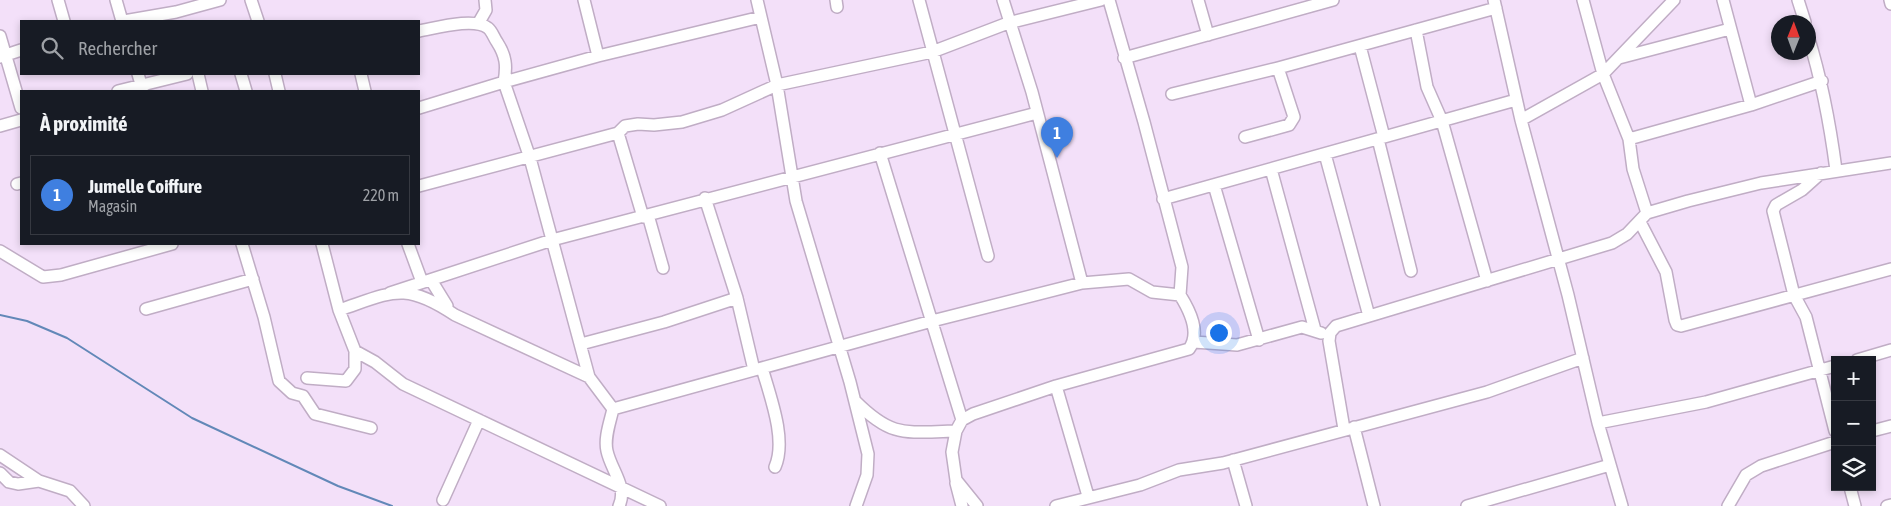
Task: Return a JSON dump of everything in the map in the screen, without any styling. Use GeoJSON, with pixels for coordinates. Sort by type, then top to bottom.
{"type":"FeatureCollection","features":[{"type":"Feature","properties":{"kind":"street"},"geometry":{"type":"LineString","coordinates":[[58,0],[64,20]]}},
{"type":"Feature","properties":{"kind":"street"},"geometry":{"type":"LineString","coordinates":[[116,0],[123,20]]}},
{"type":"Feature","properties":{"kind":"street"},"geometry":{"type":"LineString","coordinates":[[173,0],[176,12]]}},
{"type":"Feature","properties":{"kind":"street"},"geometry":{"type":"LineString","coordinates":[[251,0],[258,20]]}},
{"type":"Feature","properties":{"kind":"street"},"geometry":{"type":"LineString","coordinates":[[478,24],[486,10],[485,0]]}},
{"type":"Feature","properties":{"kind":"street"},"geometry":{"type":"LineString","coordinates":[[584,0],[598,56]]}},
{"type":"Feature","properties":{"kind":"street"},"geometry":{"type":"LineString","coordinates":[[757,0],[778,86],[796,201],[868,454],[867,475],[856,506]]}},
{"type":"Feature","properties":{"kind":"street"},"geometry":{"type":"LineString","coordinates":[[919,0],[988,256]]}},
{"type":"Feature","properties":{"kind":"street"},"geometry":{"type":"LineString","coordinates":[[1003,0],[1008,23],[1037,113],[1082,283]]}},
{"type":"Feature","properties":{"kind":"street"},"geometry":{"type":"LineString","coordinates":[[420,186],[618,134],[625,126],[682,122],[722,110],[778,86],[932,52],[1008,23],[1101,0]]}},
{"type":"Feature","properties":{"kind":"street"},"geometry":{"type":"LineString","coordinates":[[962,506],[952,452],[956,431],[962,420],[973,414],[1056,386],[1189,349],[1194,342],[1196,331],[1180,295],[1182,268],[1144,122],[1124,58],[1109,0]]}},
{"type":"Feature","properties":{"kind":"street"},"geometry":{"type":"LineString","coordinates":[[1198,0],[1208,35]]}},
{"type":"Feature","properties":{"kind":"street"},"geometry":{"type":"LineString","coordinates":[[1124,58],[1333,0]]}},
{"type":"Feature","properties":{"kind":"street"},"geometry":{"type":"LineString","coordinates":[[1583,0],[1603,74],[1628,139],[1632,169],[1643,217],[1666,272],[1677,325],[1693,324],[1794,294],[1891,269]]}},
{"type":"Feature","properties":{"kind":"street"},"geometry":{"type":"LineString","coordinates":[[1520,120],[1603,74],[1674,0]]}},
{"type":"Feature","properties":{"kind":"street"},"geometry":{"type":"LineString","coordinates":[[1723,0],[1751,105]]}},
{"type":"Feature","properties":{"kind":"street"},"geometry":{"type":"LineString","coordinates":[[1798,0],[1803,15]]}},
{"type":"Feature","properties":{"kind":"street"},"geometry":{"type":"LineString","coordinates":[[1890,0],[1891,4]]}},
{"type":"Feature","properties":{"kind":"street"},"geometry":{"type":"LineString","coordinates":[[129,20],[176,12],[213,1]]}},
{"type":"Feature","properties":{"kind":"street"},"geometry":{"type":"LineString","coordinates":[[1172,94],[1360,46],[1495,4],[1520,120],[1584,358],[1598,423],[1622,506]]}},
{"type":"Feature","properties":{"kind":"street"},"geometry":{"type":"LineString","coordinates":[[420,108],[598,56],[761,17]]}},
{"type":"Feature","properties":{"kind":"street"},"geometry":{"type":"LineString","coordinates":[[420,30],[465,23],[478,24],[489,28],[503,51],[507,66],[504,82],[530,158],[589,377],[613,409]]}},
{"type":"Feature","properties":{"kind":"street"},"geometry":{"type":"LineString","coordinates":[[1619,58],[1730,29]]}},
{"type":"Feature","properties":{"kind":"street"},"geometry":{"type":"LineString","coordinates":[[1416,30],[1427,86],[1442,121],[1487,281]]}},
{"type":"Feature","properties":{"kind":"street"},"geometry":{"type":"LineString","coordinates":[[0,36],[3,56],[20,105]]}},
{"type":"Feature","properties":{"kind":"street"},"geometry":{"type":"LineString","coordinates":[[1360,46],[1411,271]]}},
{"type":"Feature","properties":{"kind":"street"},"geometry":{"type":"LineString","coordinates":[[3,56],[20,50]]}},
{"type":"Feature","properties":{"kind":"street"},"geometry":{"type":"LineString","coordinates":[[1815,60],[1832,130],[1836,170]]}},
{"type":"Feature","properties":{"kind":"street"},"geometry":{"type":"LineString","coordinates":[[1246,136],[1289,125],[1293,122],[1294,117],[1278,68]]}},
{"type":"Feature","properties":{"kind":"street"},"geometry":{"type":"LineString","coordinates":[[121,90],[141,83],[182,75]]}},
{"type":"Feature","properties":{"kind":"street"},"geometry":{"type":"LineString","coordinates":[[198,75],[202,90]]}},
{"type":"Feature","properties":{"kind":"street"},"geometry":{"type":"LineString","coordinates":[[241,75],[246,90]]}},
{"type":"Feature","properties":{"kind":"street"},"geometry":{"type":"LineString","coordinates":[[275,75],[279,90]]}},
{"type":"Feature","properties":{"kind":"street"},"geometry":{"type":"LineString","coordinates":[[361,75],[365,90]]}},
{"type":"Feature","properties":{"kind":"street"},"geometry":{"type":"LineString","coordinates":[[1628,139],[1751,105],[1822,82]]}},
{"type":"Feature","properties":{"kind":"street"},"geometry":{"type":"LineString","coordinates":[[1163,199],[1516,100]]}},
{"type":"Feature","properties":{"kind":"street"},"geometry":{"type":"LineString","coordinates":[[339,310],[552,240],[646,216],[705,198],[793,178],[880,153],[1037,113]]}},
{"type":"Feature","properties":{"kind":"street"},"geometry":{"type":"LineString","coordinates":[[0,126],[20,120]]}},
{"type":"Feature","properties":{"kind":"street"},"geometry":{"type":"LineString","coordinates":[[618,134],[663,268]]}},
{"type":"Feature","properties":{"kind":"street"},"geometry":{"type":"LineString","coordinates":[[880,153],[962,420]]}},
{"type":"Feature","properties":{"kind":"street"},"geometry":{"type":"LineString","coordinates":[[1325,154],[1369,316]]}},
{"type":"Feature","properties":{"kind":"street"},"geometry":{"type":"LineString","coordinates":[[1374,506],[1349,428],[1330,337],[1336,326],[1612,243],[1627,234],[1643,217],[1752,185],[1891,162]]}},
{"type":"Feature","properties":{"kind":"street"},"geometry":{"type":"LineString","coordinates":[[1270,169],[1315,330]]}},
{"type":"Feature","properties":{"kind":"street"},"geometry":{"type":"LineString","coordinates":[[1821,173],[1802,190],[1776,205],[1773,211],[1794,294],[1806,316],[1831,416]]}},
{"type":"Feature","properties":{"kind":"street"},"geometry":{"type":"LineString","coordinates":[[1214,184],[1260,340]]}},
{"type":"Feature","properties":{"kind":"street"},"geometry":{"type":"LineString","coordinates":[[705,198],[758,369],[774,413],[779,448],[775,467]]}},
{"type":"Feature","properties":{"kind":"street"},"geometry":{"type":"LineString","coordinates":[[0,251],[43,277],[61,275],[129,250],[165,245]]}},
{"type":"Feature","properties":{"kind":"street"},"geometry":{"type":"LineString","coordinates":[[242,245],[264,317],[279,381],[292,393],[303,396],[315,414],[371,428]]}},
{"type":"Feature","properties":{"kind":"street"},"geometry":{"type":"LineString","coordinates":[[308,378],[346,381],[355,369],[355,352],[339,310],[322,245]]}},
{"type":"Feature","properties":{"kind":"street"},"geometry":{"type":"LineString","coordinates":[[408,245],[426,281],[455,314]]}},
{"type":"Feature","properties":{"kind":"street"},"geometry":{"type":"LineString","coordinates":[[146,309],[253,279]]}},
{"type":"Feature","properties":{"kind":"street"},"geometry":{"type":"LineString","coordinates":[[613,409],[932,321],[1082,283],[1129,279],[1152,292],[1180,295]]}},
{"type":"Feature","properties":{"kind":"street"},"geometry":{"type":"LineString","coordinates":[[390,293],[415,293],[435,301],[455,314],[589,377]]}},
{"type":"Feature","properties":{"kind":"street"},"geometry":{"type":"LineString","coordinates":[[581,344],[664,322],[737,298]]}},
{"type":"Feature","properties":{"kind":"street"},"geometry":{"type":"LineString","coordinates":[[1194,342],[1237,345],[1302,327],[1315,330],[1330,337]]}},
{"type":"Feature","properties":{"kind":"street"},"geometry":{"type":"LineString","coordinates":[[1871,356],[1891,350]]}},
{"type":"Feature","properties":{"kind":"street"},"geometry":{"type":"LineString","coordinates":[[355,352],[375,362],[403,384],[660,506]]}},
{"type":"Feature","properties":{"kind":"street"},"geometry":{"type":"LineString","coordinates":[[1056,506],[1088,496],[1140,485],[1179,470],[1233,460],[1487,392],[1584,358]]}},
{"type":"Feature","properties":{"kind":"street"},"geometry":{"type":"LineString","coordinates":[[1598,423],[1706,402],[1831,367]]}},
{"type":"Feature","properties":{"kind":"street"},"geometry":{"type":"LineString","coordinates":[[1056,386],[1088,496]]}},
{"type":"Feature","properties":{"kind":"street"},"geometry":{"type":"LineString","coordinates":[[854,400],[870,416],[888,428],[903,432],[956,431]]}},
{"type":"Feature","properties":{"kind":"street"},"geometry":{"type":"LineString","coordinates":[[613,409],[608,430],[607,451],[621,487],[623,498],[619,506]]}},
{"type":"Feature","properties":{"kind":"street"},"geometry":{"type":"LineString","coordinates":[[443,500],[479,420]]}},
{"type":"Feature","properties":{"kind":"street"},"geometry":{"type":"LineString","coordinates":[[1876,430],[1891,426]]}},
{"type":"Feature","properties":{"kind":"street"},"geometry":{"type":"LineString","coordinates":[[1728,506],[1746,475],[1760,466],[1831,443]]}},
{"type":"Feature","properties":{"kind":"street"},"geometry":{"type":"LineString","coordinates":[[0,455],[39,481],[70,491],[84,506]]}},
{"type":"Feature","properties":{"kind":"street"},"geometry":{"type":"LineString","coordinates":[[1233,460],[1246,506]]}},
{"type":"Feature","properties":{"kind":"street"},"geometry":{"type":"LineString","coordinates":[[1467,506],[1610,465]]}},
{"type":"Feature","properties":{"kind":"street"},"geometry":{"type":"LineString","coordinates":[[0,473],[9,482],[18,484],[39,481]]}},
{"type":"Feature","properties":{"kind":"street"},"geometry":{"type":"LineString","coordinates":[[956,480],[977,506]]}},
{"type":"Feature","properties":{"kind":"street"},"geometry":{"type":"LineString","coordinates":[[1851,491],[1855,506]]}},
{"type":"Feature","properties":{"kind":"street"},"geometry":{"type":"LineString","coordinates":[[1887,506],[1891,505]]}},
{"type":"Feature","properties":{"kind":"waterway"},"geometry":{"type":"LineString","coordinates":[[0,315],[27,321],[67,338],[192,418],[338,486],[392,506]]}},
{"type":"Feature","properties":{"kind":"place","name":"Jumelle Coiffure"},"geometry":{"type":"Point","coordinates":[1057,158]}}]}
